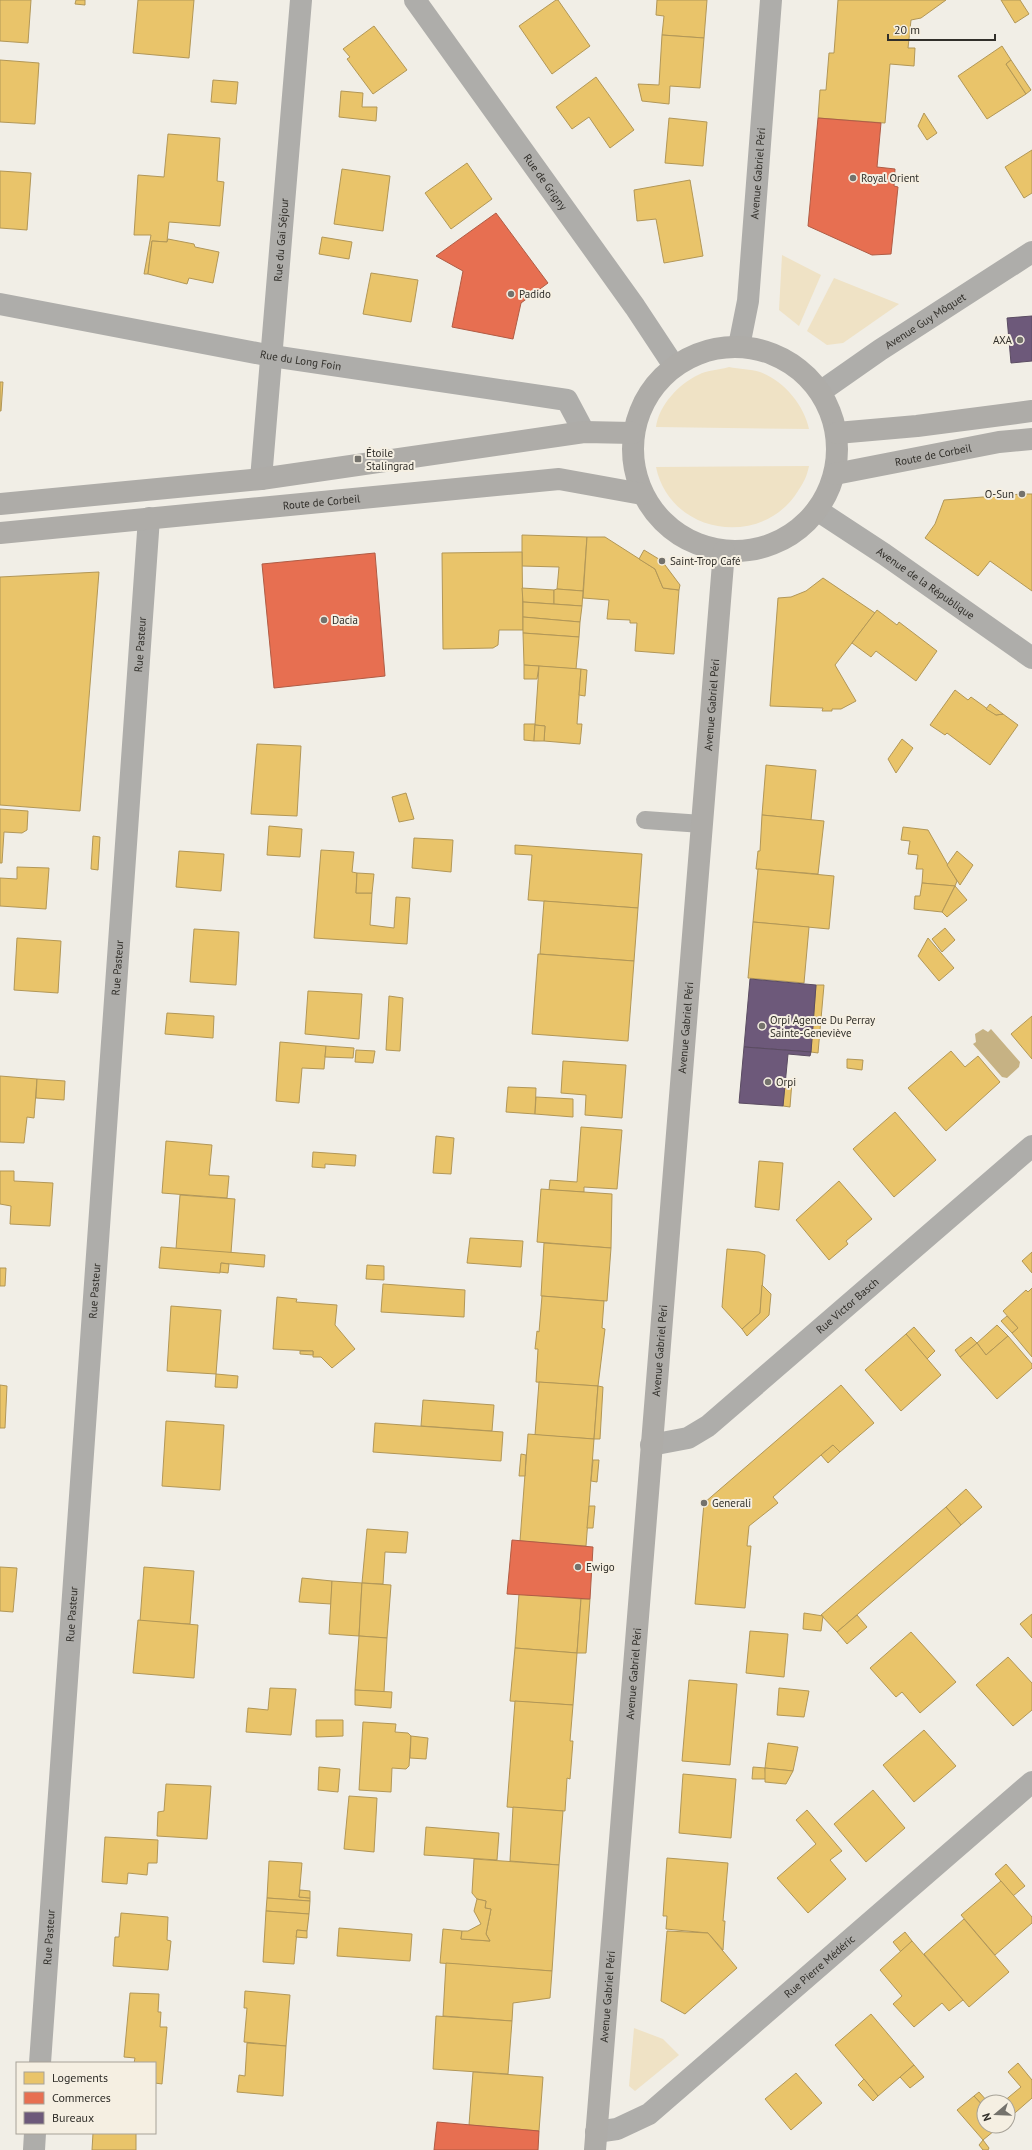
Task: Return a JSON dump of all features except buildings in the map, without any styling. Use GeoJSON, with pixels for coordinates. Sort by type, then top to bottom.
{"type":"FeatureCollection","features":[{"type":"Feature","properties":{"kind":"main road"},"geometry":{"type":"LineString","coordinates":[[739,346],[771,352],[777,355],[799,368],[820,392],[837,433],[835,474],[817,510],[792,535],[759,549],[724,551],[690,542],[662,522],[642,494],[633,464],[633,433],[647,395],[674,366],[705,350],[739,346]]}},
{"type":"Feature","properties":{"kind":"main road"},"geometry":{"type":"LineString","coordinates":[[837,433],[917,426],[1032,410]]}},
{"type":"Feature","properties":{"kind":"main road"},"geometry":{"type":"LineString","coordinates":[[0,504],[262,479],[584,432],[633,433]]}},
{"type":"Feature","properties":{"kind":"main road","name":"Route de Corbeil"},"geometry":{"type":"LineString","coordinates":[[835,474],[999,442],[1032,439]]}},
{"type":"Feature","properties":{"kind":"main road","name":"Route de Corbeil"},"geometry":{"type":"LineString","coordinates":[[0,533],[559,479],[642,494]]}},
{"type":"Feature","properties":{"kind":"main road","name":"Avenue Gabriel Péri"},"geometry":{"type":"LineString","coordinates":[[595,2141],[724,551]]}},
{"type":"Feature","properties":{"kind":"street","name":"Rue du Gai Séjour"},"geometry":{"type":"LineString","coordinates":[[262,479],[301,0]]}},
{"type":"Feature","properties":{"kind":"street","name":"Rue de Grigny"},"geometry":{"type":"LineString","coordinates":[[414,0],[635,307],[674,366]]}},
{"type":"Feature","properties":{"kind":"street","name":"Avenue Gabriel Péri"},"geometry":{"type":"LineString","coordinates":[[739,346],[748,301],[772,0]]}},
{"type":"Feature","properties":{"kind":"street","name":"Avenue Guy Môquet"},"geometry":{"type":"LineString","coordinates":[[820,392],[880,350],[1032,252]]}},
{"type":"Feature","properties":{"kind":"street","name":"Rue du Long Foin"},"geometry":{"type":"LineString","coordinates":[[0,304],[272,356],[566,400],[584,432]]}},
{"type":"Feature","properties":{"kind":"street","name":"Avenue de la République"},"geometry":{"type":"LineString","coordinates":[[817,510],[884,554],[1032,658]]}},
{"type":"Feature","properties":{"kind":"street","name":"Rue Pasteur"},"geometry":{"type":"LineString","coordinates":[[40,2062],[149,518]]}},
{"type":"Feature","properties":{"kind":"street","name":"Rue Victor Basch"},"geometry":{"type":"LineString","coordinates":[[651,1445],[688,1438],[708,1426],[1032,1146]]}},
{"type":"Feature","properties":{"kind":"street","name":"Rue Pierre Médéric"},"geometry":{"type":"LineString","coordinates":[[595,2141],[649,2114],[1032,1782]]}},
{"type":"Feature","properties":{"kind":"street"},"geometry":{"type":"LineString","coordinates":[[34,2150],[35,2134]]}},
{"type":"Feature","properties":{"kind":"lane"},"geometry":{"type":"LineString","coordinates":[[645,820],[702,824]]}},
{"type":"Feature","properties":{"kind":"shaded area"},"geometry":{"type":"Polygon","coordinates":[[[782,255],[821,275],[799,326],[779,310],[782,255]]]}},
{"type":"Feature","properties":{"kind":"shaded area"},"geometry":{"type":"Polygon","coordinates":[[[834,278],[899,304],[843,343],[827,345],[807,331],[834,278]]]}},
{"type":"Feature","properties":{"kind":"shaded area"},"geometry":{"type":"Polygon","coordinates":[[[729,367],[760,372],[777,381],[798,403],[803,411],[809,429],[656,427],[661,411],[666,403],[684,384],[702,373],[729,367]]]}},
{"type":"Feature","properties":{"kind":"shaded area"},"geometry":{"type":"Polygon","coordinates":[[[809,466],[804,482],[782,509],[763,521],[741,527],[719,526],[698,520],[679,508],[665,490],[656,467],[809,466]]]}},
{"type":"Feature","properties":{"kind":"shaded area"},"geometry":{"type":"Polygon","coordinates":[[[983,1029],[988,1032],[991,1029],[1020,1062],[1019,1067],[1007,1078],[1002,1077],[973,1044],[976,1042],[975,1034],[983,1029]]]}},
{"type":"Feature","properties":{"kind":"shaded area"},"geometry":{"type":"Polygon","coordinates":[[[634,2028],[663,2039],[679,2055],[635,2091],[629,2086],[634,2028]]]}},
{"type":"Feature","properties":{"kind":"place","name":"Royal Orient"},"geometry":{"type":"Point","coordinates":[853,178]}},
{"type":"Feature","properties":{"kind":"place","name":"Padido"},"geometry":{"type":"Point","coordinates":[511,294]}},
{"type":"Feature","properties":{"kind":"place","name":"AXA"},"geometry":{"type":"Point","coordinates":[1020,340]}},
{"type":"Feature","properties":{"kind":"place","name":"Étoile Stalingrad"},"geometry":{"type":"Point","coordinates":[358,459]}},
{"type":"Feature","properties":{"kind":"place","name":"O-Sun"},"geometry":{"type":"Point","coordinates":[1022,494]}},
{"type":"Feature","properties":{"kind":"place","name":"Saint-Trop Café"},"geometry":{"type":"Point","coordinates":[662,561]}},
{"type":"Feature","properties":{"kind":"place","name":"Dacia"},"geometry":{"type":"Point","coordinates":[324,620]}},
{"type":"Feature","properties":{"kind":"place","name":"Orpi Agence Du Perray Sainte-Geneviève"},"geometry":{"type":"Point","coordinates":[762,1026]}},
{"type":"Feature","properties":{"kind":"place","name":"Orpi"},"geometry":{"type":"Point","coordinates":[768,1082]}},
{"type":"Feature","properties":{"kind":"place","name":"Generali"},"geometry":{"type":"Point","coordinates":[704,1503]}},
{"type":"Feature","properties":{"kind":"place","name":"Ewigo"},"geometry":{"type":"Point","coordinates":[578,1567]}}]}
